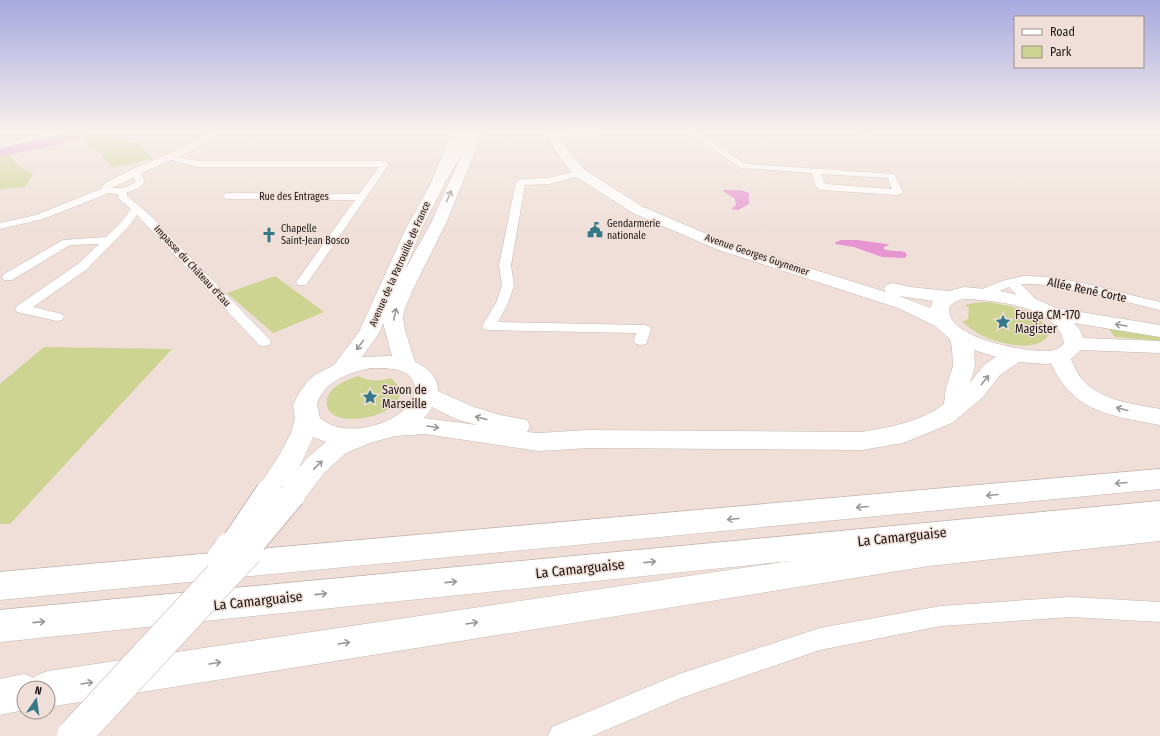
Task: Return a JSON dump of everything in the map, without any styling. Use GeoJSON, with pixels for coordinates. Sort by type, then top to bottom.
{"type":"FeatureCollection","features":[{"type":"Feature","properties":{"kind":"main road","name":"Avenue de la Patrouille de France"},"geometry":{"type":"LineString","coordinates":[[342,369],[369,333],[414,228],[436,187],[444,166]]}},
{"type":"Feature","properties":{"kind":"main road"},"geometry":{"type":"LineString","coordinates":[[436,187],[450,166]]}},
{"type":"Feature","properties":{"kind":"main road"},"geometry":{"type":"LineString","coordinates":[[405,365],[403,354],[398,344],[393,317],[401,296],[435,231],[460,166]]}},
{"type":"Feature","properties":{"kind":"main road","name":"Avenue Georges Guynemer"},"geometry":{"type":"LineString","coordinates":[[576,166],[580,173],[638,210],[722,246],[884,296],[918,309],[988,349],[1015,356],[1032,358],[1067,350],[1160,347]]}},
{"type":"Feature","properties":{"kind":"main road","name":"Avenue Georges Guynemer"},"geometry":{"type":"LineString","coordinates":[[586,166],[595,176],[655,211],[740,246],[863,282],[910,293],[949,297],[964,293],[984,293],[1006,296],[1042,309]]}},
{"type":"Feature","properties":{"kind":"main road"},"geometry":{"type":"LineString","coordinates":[[414,228],[419,230],[435,231]]}},
{"type":"Feature","properties":{"kind":"main road"},"geometry":{"type":"LineString","coordinates":[[949,297],[940,303],[938,312],[963,348],[964,366],[957,388],[956,406]]}},
{"type":"Feature","properties":{"kind":"main road"},"geometry":{"type":"LineString","coordinates":[[1042,309],[1160,331]]}},
{"type":"Feature","properties":{"kind":"main road"},"geometry":{"type":"LineString","coordinates":[[1042,309],[1065,323],[1074,334],[1067,350],[1066,376],[1079,392],[1099,402],[1122,410],[1160,417]]}},
{"type":"Feature","properties":{"kind":"main road"},"geometry":{"type":"LineString","coordinates":[[74,736],[252,544],[281,493],[337,447],[394,428],[425,426],[539,442],[588,439],[862,441],[903,434],[943,417],[975,392],[992,370],[1015,356]]}},
{"type":"Feature","properties":{"kind":"main road"},"geometry":{"type":"LineString","coordinates":[[368,436],[348,437],[330,434],[315,428],[307,418],[305,408],[308,397],[316,386],[342,369],[358,364],[391,362],[405,365],[416,370],[423,377],[427,386],[427,395],[421,407],[410,418],[394,428]]}},
{"type":"Feature","properties":{"kind":"main road"},"geometry":{"type":"LineString","coordinates":[[427,395],[465,413],[486,419],[588,439]]}},
{"type":"Feature","properties":{"kind":"main road"},"geometry":{"type":"LineString","coordinates":[[281,493],[280,476],[301,438],[307,418]]}},
{"type":"Feature","properties":{"kind":"main road"},"geometry":{"type":"LineString","coordinates":[[0,586],[1160,480]]}},
{"type":"Feature","properties":{"kind":"main road","name":"La Camarguaise"},"geometry":{"type":"LineString","coordinates":[[0,626],[1160,512]]}},
{"type":"Feature","properties":{"kind":"main road"},"geometry":{"type":"LineString","coordinates":[[56,688],[929,553],[1160,529]]}},
{"type":"Feature","properties":{"kind":"main road"},"geometry":{"type":"LineString","coordinates":[[0,697],[16,694]]}},
{"type":"Feature","properties":{"kind":"street"},"geometry":{"type":"LineString","coordinates":[[0,226],[38,217],[119,186],[137,186],[140,182],[138,176],[154,166]]}},
{"type":"Feature","properties":{"kind":"street"},"geometry":{"type":"LineString","coordinates":[[302,282],[383,166]]}},
{"type":"Feature","properties":{"kind":"street"},"geometry":{"type":"LineString","coordinates":[[749,166],[891,176],[898,192],[821,187],[816,171]]}},
{"type":"Feature","properties":{"kind":"street"},"geometry":{"type":"LineString","coordinates":[[580,173],[549,181],[521,182],[505,265],[508,286],[502,303],[489,326],[644,329],[641,341]]}},
{"type":"Feature","properties":{"kind":"street","name":"Impasse du Château d'Eau"},"geometry":{"type":"LineString","coordinates":[[119,186],[122,197],[146,217],[264,342]]}},
{"type":"Feature","properties":{"kind":"street","name":"Rue des Entrages"},"geometry":{"type":"LineString","coordinates":[[227,196],[361,197]]}},
{"type":"Feature","properties":{"kind":"street"},"geometry":{"type":"LineString","coordinates":[[57,317],[22,309],[82,267],[125,224],[136,209]]}},
{"type":"Feature","properties":{"kind":"street"},"geometry":{"type":"LineString","coordinates":[[8,277],[67,242],[110,240]]}},
{"type":"Feature","properties":{"kind":"street","name":"Allée René Corte"},"geometry":{"type":"LineString","coordinates":[[984,293],[1014,282],[1038,280],[1060,283],[1160,306]]}},
{"type":"Feature","properties":{"kind":"street"},"geometry":{"type":"LineString","coordinates":[[1014,282],[1016,288],[1042,309]]}},
{"type":"Feature","properties":{"kind":"street"},"geometry":{"type":"LineString","coordinates":[[561,736],[679,686],[820,639],[941,616],[1071,607],[1160,612]]}},
{"type":"Feature","properties":{"kind":"green space"},"geometry":{"type":"Polygon","coordinates":[[[0,166],[20,166],[33,173],[25,187],[0,189],[0,166]]]}},
{"type":"Feature","properties":{"kind":"green space"},"geometry":{"type":"Polygon","coordinates":[[[275,276],[324,312],[273,333],[227,293],[275,276]]]}},
{"type":"Feature","properties":{"kind":"green space"},"geometry":{"type":"Polygon","coordinates":[[[986,302],[1014,307],[1032,314],[1045,326],[1049,334],[1044,340],[1037,344],[1028,346],[1018,346],[999,342],[983,336],[962,322],[968,319],[969,308],[965,305],[986,302]]]}},
{"type":"Feature","properties":{"kind":"green space"},"geometry":{"type":"Polygon","coordinates":[[[1107,327],[1160,334],[1160,341],[1115,337],[1107,327]]]}},
{"type":"Feature","properties":{"kind":"green space"},"geometry":{"type":"Polygon","coordinates":[[[44,347],[172,349],[10,524],[0,524],[0,384],[44,347]]]}},
{"type":"Feature","properties":{"kind":"green space"},"geometry":{"type":"Polygon","coordinates":[[[358,376],[374,380],[391,378],[400,390],[397,401],[387,410],[372,416],[355,419],[340,417],[329,411],[327,399],[332,390],[349,379],[358,376]]]}},
{"type":"Feature","properties":{"kind":"shaded area"},"geometry":{"type":"Polygon","coordinates":[[[741,190],[749,193],[749,204],[738,210],[731,209],[736,205],[735,199],[723,191],[741,190]]]}},
{"type":"Feature","properties":{"kind":"shaded area"},"geometry":{"type":"Polygon","coordinates":[[[841,240],[857,240],[887,244],[889,245],[884,247],[884,249],[905,252],[907,255],[905,258],[882,257],[854,247],[835,244],[841,240]]]}},
{"type":"Feature","properties":{"kind":"place","name":"Gendarmerie nationale"},"geometry":{"type":"Point","coordinates":[595,230]}},
{"type":"Feature","properties":{"kind":"place","name":"Chapelle Saint-Jean Bosco"},"geometry":{"type":"Point","coordinates":[269,235]}},
{"type":"Feature","properties":{"kind":"place","name":"Fouga CM-170 Magister"},"geometry":{"type":"Point","coordinates":[1003,322]}},
{"type":"Feature","properties":{"kind":"place","name":"Savon de Marseille"},"geometry":{"type":"Point","coordinates":[370,397]}}]}
